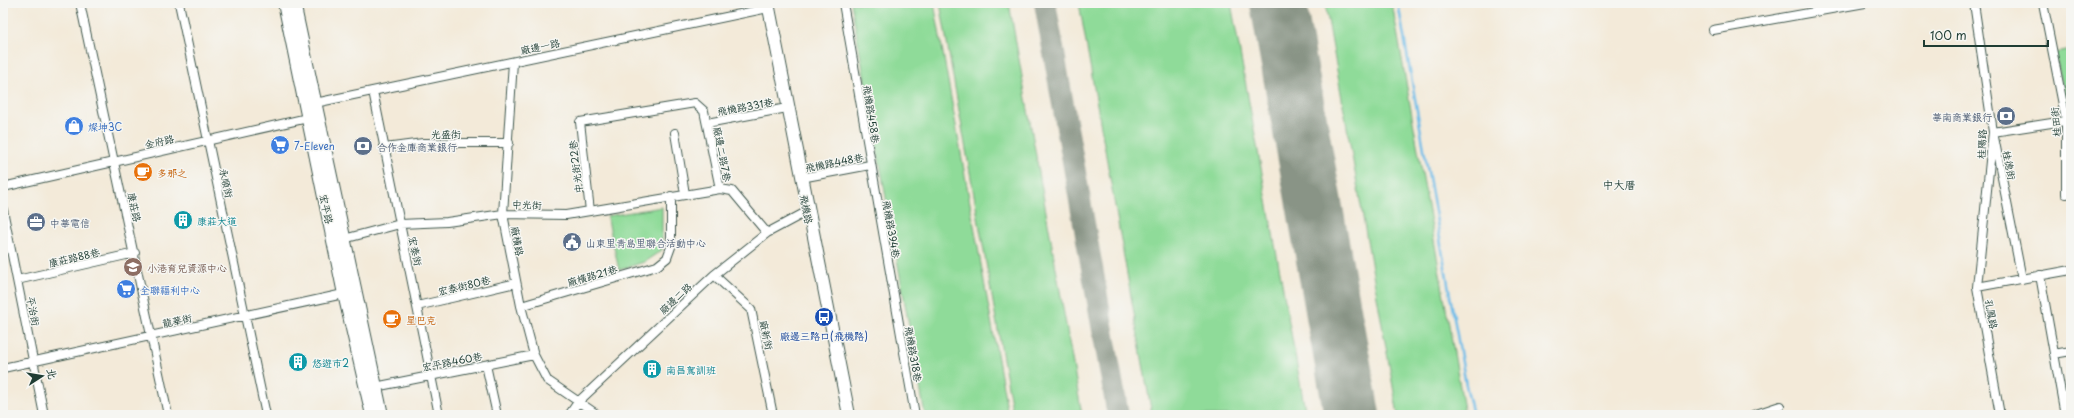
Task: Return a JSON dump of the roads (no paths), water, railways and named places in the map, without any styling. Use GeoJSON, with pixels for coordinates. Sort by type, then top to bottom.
{"type":"FeatureCollection","features":[{"type":"Feature","properties":{"kind":"street","name":"康莊路"},"geometry":{"type":"LineString","coordinates":[[80,3],[135,253],[168,415]]}},
{"type":"Feature","properties":{"kind":"street","name":"永順街"},"geometry":{"type":"LineString","coordinates":[[179,3],[266,415]]}},
{"type":"Feature","properties":{"kind":"street","name":"宏平路"},"geometry":{"type":"LineString","coordinates":[[284,3],[314,112]]}},
{"type":"Feature","properties":{"kind":"street","name":"宏平路"},"geometry":{"type":"LineString","coordinates":[[294,3],[372,415]]}},
{"type":"Feature","properties":{"kind":"street","name":"飛機路458巷"},"geometry":{"type":"LineString","coordinates":[[843,3],[870,165]]}},
{"type":"Feature","properties":{"kind":"street"},"geometry":{"type":"LineString","coordinates":[[1713,30],[1865,3]]}},
{"type":"Feature","properties":{"kind":"street","name":"桂陽路"},"geometry":{"type":"LineString","coordinates":[[1974,3],[1993,132],[1977,287]]}},
{"type":"Feature","properties":{"kind":"street","name":"桂田街"},"geometry":{"type":"LineString","coordinates":[[2043,3],[2069,120],[2069,193]]}},
{"type":"Feature","properties":{"kind":"street","name":"廠邊一路"},"geometry":{"type":"LineString","coordinates":[[314,112],[373,91],[768,6]]}},
{"type":"Feature","properties":{"kind":"street","name":"飛機路"},"geometry":{"type":"LineString","coordinates":[[768,6],[849,415]]}},
{"type":"Feature","properties":{"kind":"street","name":"廠橫路"},"geometry":{"type":"LineString","coordinates":[[513,62],[503,214],[516,283],[534,355],[547,380],[578,402]]}},
{"type":"Feature","properties":{"kind":"street","name":"宏泰街"},"geometry":{"type":"LineString","coordinates":[[373,91],[439,415]]}},
{"type":"Feature","properties":{"kind":"street","name":"廠邊二路7巷"},"geometry":{"type":"LineString","coordinates":[[580,122],[689,103],[700,106],[704,111],[707,123],[720,189],[732,191],[767,232]]}},
{"type":"Feature","properties":{"kind":"street","name":"飛機路331巷"},"geometry":{"type":"LineString","coordinates":[[707,123],[787,108]]}},
{"type":"Feature","properties":{"kind":"street","name":"金府路"},"geometry":{"type":"LineString","coordinates":[[3,187],[207,141],[314,112]]}},
{"type":"Feature","properties":{"kind":"street"},"geometry":{"type":"LineString","coordinates":[[1993,132],[2069,120]]}},
{"type":"Feature","properties":{"kind":"street","name":"中光街22巷"},"geometry":{"type":"LineString","coordinates":[[580,122],[590,211]]}},
{"type":"Feature","properties":{"kind":"street","name":"桂德街"},"geometry":{"type":"LineString","coordinates":[[1993,132],[2022,279]]}},
{"type":"Feature","properties":{"kind":"street"},"geometry":{"type":"LineString","coordinates":[[675,133],[685,194]]}},
{"type":"Feature","properties":{"kind":"street","name":"光盛街"},"geometry":{"type":"LineString","coordinates":[[385,148],[423,143],[508,143]]}},
{"type":"Feature","properties":{"kind":"street","name":"飛機路448巷"},"geometry":{"type":"LineString","coordinates":[[801,178],[870,165]]}},
{"type":"Feature","properties":{"kind":"street","name":"飛機路394巷"},"geometry":{"type":"LineString","coordinates":[[870,165],[894,296]]}},
{"type":"Feature","properties":{"kind":"street","name":"中光街"},"geometry":{"type":"LineString","coordinates":[[339,240],[400,224],[447,222],[503,214],[566,215],[670,196],[720,189]]}},
{"type":"Feature","properties":{"kind":"street","name":"廠橫路21巷"},"geometry":{"type":"LineString","coordinates":[[521,306],[656,266],[667,258],[671,247],[670,196]]}},
{"type":"Feature","properties":{"kind":"street","name":"平治街"},"geometry":{"type":"LineString","coordinates":[[3,210],[44,415]]}},
{"type":"Feature","properties":{"kind":"street","name":"廠邊二路"},"geometry":{"type":"LineString","coordinates":[[569,415],[578,402],[714,274],[767,232],[808,211]]}},
{"type":"Feature","properties":{"kind":"street","name":"康莊路88巷"},"geometry":{"type":"LineString","coordinates":[[17,280],[135,253]]}},
{"type":"Feature","properties":{"kind":"street","name":"孔鳳路"},"geometry":{"type":"LineString","coordinates":[[2000,415],[1977,287],[2071,270]]}},
{"type":"Feature","properties":{"kind":"street","name":"廠新街"},"geometry":{"type":"LineString","coordinates":[[714,274],[751,310],[773,415]]}},
{"type":"Feature","properties":{"kind":"street"},"geometry":{"type":"LineString","coordinates":[[2040,275],[2065,415]]}},
{"type":"Feature","properties":{"kind":"street","name":"宏泰街80巷"},"geometry":{"type":"LineString","coordinates":[[417,306],[516,283]]}},
{"type":"Feature","properties":{"kind":"street","name":"宏平路"},"geometry":{"type":"LineString","coordinates":[[350,293],[382,415]]}},
{"type":"Feature","properties":{"kind":"street","name":"龍華街"},"geometry":{"type":"LineString","coordinates":[[3,368],[350,293]]}},
{"type":"Feature","properties":{"kind":"street","name":"飛機路318巷"},"geometry":{"type":"LineString","coordinates":[[894,296],[915,415]]}},
{"type":"Feature","properties":{"kind":"street"},"geometry":{"type":"LineString","coordinates":[[2054,354],[2071,351]]}},
{"type":"Feature","properties":{"kind":"street","name":"宏平路460巷"},"geometry":{"type":"LineString","coordinates":[[375,387],[534,355]]}},
{"type":"Feature","properties":{"kind":"street"},"geometry":{"type":"LineString","coordinates":[[486,365],[497,415]]}},
{"type":"Feature","properties":{"kind":"street"},"geometry":{"type":"LineString","coordinates":[[578,402],[598,415]]}},
{"type":"Feature","properties":{"kind":"street"},"geometry":{"type":"LineString","coordinates":[[1753,415],[1780,406]]}},
{"type":"Feature","properties":{"kind":"waterway"},"geometry":{"type":"LineString","coordinates":[[1398,3],[1466,385],[1473,415]]}},
{"type":"Feature","properties":{"kind":"place","name":"華南商業銀行"},"geometry":{"type":"Point","coordinates":[2006,116]}},
{"type":"Feature","properties":{"kind":"place","name":"燦坤3C"},"geometry":{"type":"Point","coordinates":[74,126]}},
{"type":"Feature","properties":{"kind":"place","name":"7-Eleven"},"geometry":{"type":"Point","coordinates":[280,145]}},
{"type":"Feature","properties":{"kind":"place","name":"合作金庫商業銀行"},"geometry":{"type":"Point","coordinates":[363,146]}},
{"type":"Feature","properties":{"kind":"place","name":"多那之"},"geometry":{"type":"Point","coordinates":[143,172]}},
{"type":"Feature","properties":{"kind":"place","name":"康莊大道"},"geometry":{"type":"Point","coordinates":[183,220]}},
{"type":"Feature","properties":{"kind":"place","name":"中華電信"},"geometry":{"type":"Point","coordinates":[36,222]}},
{"type":"Feature","properties":{"kind":"place","name":"山東里青島里聯合活動中心"},"geometry":{"type":"Point","coordinates":[572,242]}},
{"type":"Feature","properties":{"kind":"place","name":"小港育兒資源中心"},"geometry":{"type":"Point","coordinates":[133,267]}},
{"type":"Feature","properties":{"kind":"place","name":"全聯福利中心"},"geometry":{"type":"Point","coordinates":[126,289]}},
{"type":"Feature","properties":{"kind":"place","name":"廠邊三路口(飛機路)"},"geometry":{"type":"Point","coordinates":[824,317]}},
{"type":"Feature","properties":{"kind":"place","name":"星巴克"},"geometry":{"type":"Point","coordinates":[392,319]}},
{"type":"Feature","properties":{"kind":"place","name":"悠遊市2"},"geometry":{"type":"Point","coordinates":[298,362]}},
{"type":"Feature","properties":{"kind":"place","name":"南昌駕訓班"},"geometry":{"type":"Point","coordinates":[652,369]}},
{"type":"Feature","properties":{"kind":"district","name":"中大厝"},"geometry":{"type":"Point","coordinates":[1619,184]}}]}
